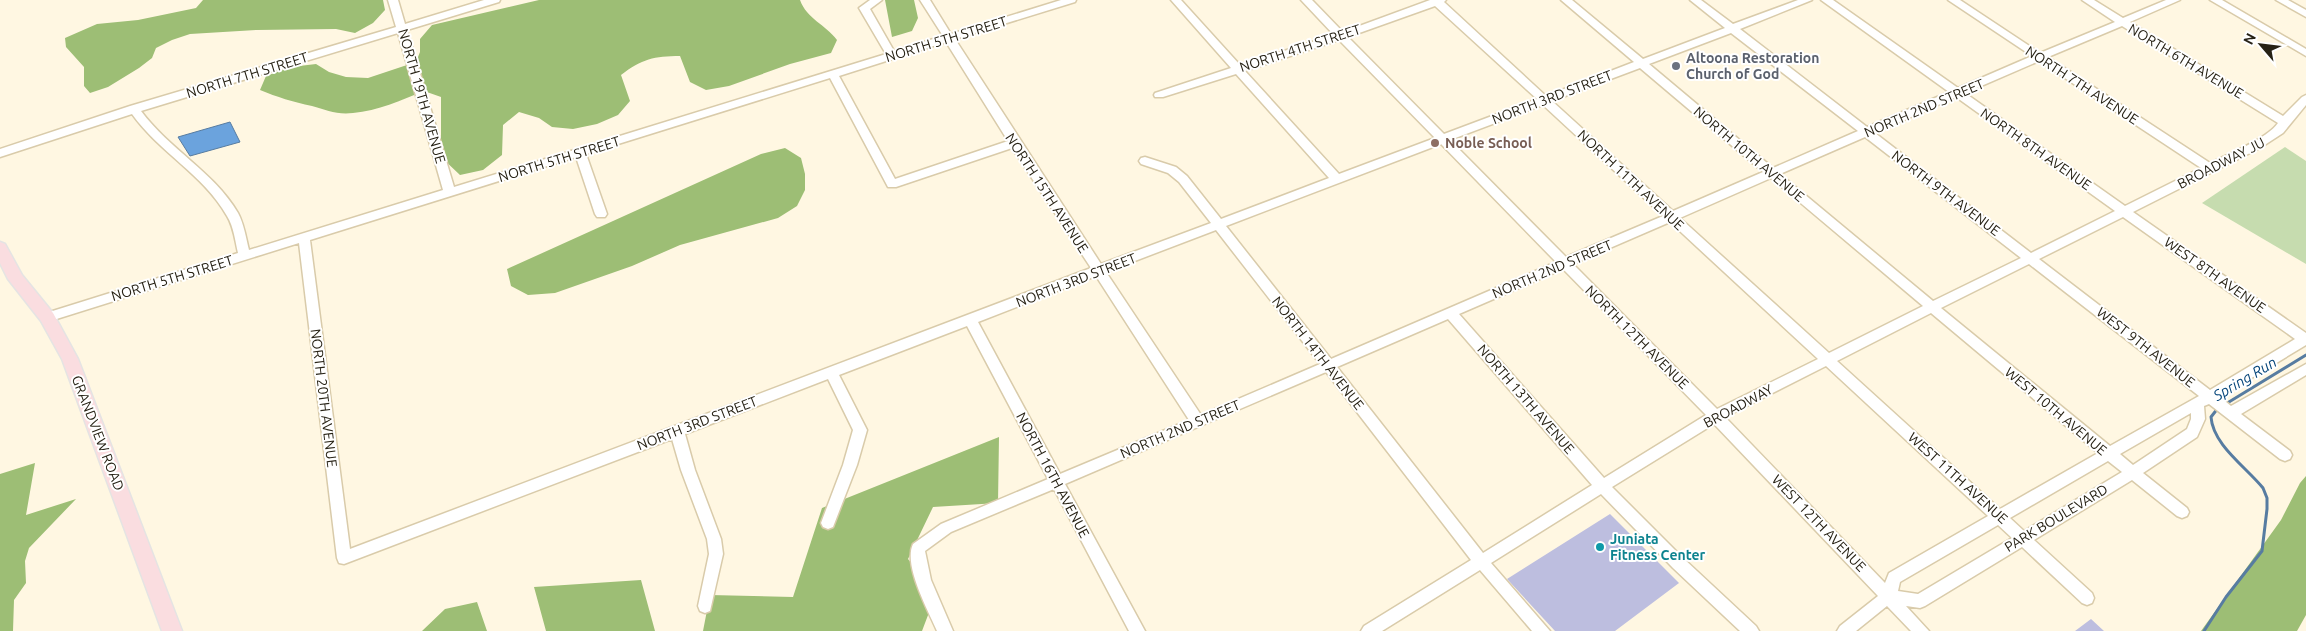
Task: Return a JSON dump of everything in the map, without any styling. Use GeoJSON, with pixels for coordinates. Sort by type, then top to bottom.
{"type":"FeatureCollection","features":[{"type":"Feature","properties":{"kind":"main road","name":"GRANDVIEW ROAD"},"geometry":{"type":"LineString","coordinates":[[0,248],[16,279],[47,316],[70,359],[172,631]]}},
{"type":"Feature","properties":{"kind":"street","name":"NORTH 19TH AVENUE"},"geometry":{"type":"LineString","coordinates":[[393,0],[450,193]]}},
{"type":"Feature","properties":{"kind":"street","name":"NORTH 7TH STREET"},"geometry":{"type":"LineString","coordinates":[[0,153],[134,109],[496,0]]}},
{"type":"Feature","properties":{"kind":"street"},"geometry":{"type":"LineString","coordinates":[[878,0],[864,8],[892,56]]}},
{"type":"Feature","properties":{"kind":"street","name":"NORTH 15TH AVENUE"},"geometry":{"type":"LineString","coordinates":[[925,0],[935,12],[948,38],[1014,143],[1198,422]]}},
{"type":"Feature","properties":{"kind":"street","name":"NORTH 5TH STREET"},"geometry":{"type":"LineString","coordinates":[[47,316],[1071,0]]}},
{"type":"Feature","properties":{"kind":"street"},"geometry":{"type":"LineString","coordinates":[[1176,0],[1236,69],[1337,179]]}},
{"type":"Feature","properties":{"kind":"street","name":"NORTH 12TH AVENUE"},"geometry":{"type":"LineString","coordinates":[[1306,0],[1715,416]]}},
{"type":"Feature","properties":{"kind":"street","name":"NORTH 4TH STREET"},"geometry":{"type":"LineString","coordinates":[[1159,96],[1236,69],[1341,36],[1437,0]]}},
{"type":"Feature","properties":{"kind":"street","name":"NORTH 11TH AVENUE"},"geometry":{"type":"LineString","coordinates":[[1437,0],[1827,359]]}},
{"type":"Feature","properties":{"kind":"street","name":"NORTH 10TH AVENUE"},"geometry":{"type":"LineString","coordinates":[[1566,0],[1932,308]]}},
{"type":"Feature","properties":{"kind":"street","name":"NORTH 9TH AVENUE"},"geometry":{"type":"LineString","coordinates":[[1695,0],[2031,258]]}},
{"type":"Feature","properties":{"kind":"street","name":"NORTH 3RD STREET"},"geometry":{"type":"LineString","coordinates":[[344,558],[1807,0]]}},
{"type":"Feature","properties":{"kind":"street","name":"NORTH 8TH AVENUE"},"geometry":{"type":"LineString","coordinates":[[1826,0],[2124,212]]}},
{"type":"Feature","properties":{"kind":"street","name":"NORTH 7TH AVENUE"},"geometry":{"type":"LineString","coordinates":[[1953,0],[2211,168]]}},
{"type":"Feature","properties":{"kind":"street","name":"NORTH 6TH AVENUE"},"geometry":{"type":"LineString","coordinates":[[2087,0],[2284,122]]}},
{"type":"Feature","properties":{"kind":"street","name":"NORTH 2ND STREET"},"geometry":{"type":"LineString","coordinates":[[945,631],[922,576],[918,559],[918,548],[930,538],[962,520],[1198,422],[2039,57],[2175,0]]}},
{"type":"Feature","properties":{"kind":"street"},"geometry":{"type":"LineString","coordinates":[[2215,0],[2306,53]]}},
{"type":"Feature","properties":{"kind":"street"},"geometry":{"type":"LineString","coordinates":[[2281,0],[2306,14]]}},
{"type":"Feature","properties":{"kind":"street"},"geometry":{"type":"LineString","coordinates":[[833,75],[892,184],[1014,143]]}},
{"type":"Feature","properties":{"kind":"street","name":"BROADWAY JU"},"geometry":{"type":"LineString","coordinates":[[2124,212],[2271,136],[2279,130],[2284,122],[2306,100]]}},
{"type":"Feature","properties":{"kind":"street"},"geometry":{"type":"LineString","coordinates":[[134,109],[144,124],[204,179],[226,205],[234,216],[245,256]]}},
{"type":"Feature","properties":{"kind":"street"},"geometry":{"type":"LineString","coordinates":[[580,153],[601,214]]}},
{"type":"Feature","properties":{"kind":"street","name":"NORTH 14TH AVENUE"},"geometry":{"type":"LineString","coordinates":[[1145,161],[1172,170],[1184,179],[1480,560],[1542,631]]}},
{"type":"Feature","properties":{"kind":"street","name":"BROADWAY"},"geometry":{"type":"LineString","coordinates":[[1369,631],[1480,560],[1715,416],[2124,212]]}},
{"type":"Feature","properties":{"kind":"street","name":"WEST 8TH AVENUE"},"geometry":{"type":"LineString","coordinates":[[2124,212],[2306,339]]}},
{"type":"Feature","properties":{"kind":"street","name":"NORTH 20TH AVENUE"},"geometry":{"type":"LineString","coordinates":[[304,238],[344,558]]}},
{"type":"Feature","properties":{"kind":"street","name":"WEST 9TH AVENUE"},"geometry":{"type":"LineString","coordinates":[[2031,258],[2285,455]]}},
{"type":"Feature","properties":{"kind":"street","name":"WEST 10TH AVENUE"},"geometry":{"type":"LineString","coordinates":[[1932,308],[2108,454],[2182,512]]}},
{"type":"Feature","properties":{"kind":"street","name":"NORTH 13TH AVENUE"},"geometry":{"type":"LineString","coordinates":[[1450,313],[1602,486],[1678,563],[1750,631]]}},
{"type":"Feature","properties":{"kind":"street","name":"NORTH 16TH AVENUE"},"geometry":{"type":"LineString","coordinates":[[970,319],[1137,631]]}},
{"type":"Feature","properties":{"kind":"street","name":"PARK BOULEVARD"},"geometry":{"type":"LineString","coordinates":[[1845,631],[1888,596],[1894,578],[2210,397],[2306,339]]}},
{"type":"Feature","properties":{"kind":"street","name":"WEST 11TH AVENUE"},"geometry":{"type":"LineString","coordinates":[[1827,359],[2087,598]]}},
{"type":"Feature","properties":{"kind":"street"},"geometry":{"type":"LineString","coordinates":[[2231,413],[2306,369]]}},
{"type":"Feature","properties":{"kind":"street"},"geometry":{"type":"LineString","coordinates":[[828,523],[850,466],[860,430],[831,371]]}},
{"type":"Feature","properties":{"kind":"street","name":"PARK BOULEVARD"},"geometry":{"type":"LineString","coordinates":[[1888,596],[1920,602],[2022,538],[2132,473],[2192,433],[2198,419],[2197,404]]}},
{"type":"Feature","properties":{"kind":"street","name":"WEST 12TH AVENUE"},"geometry":{"type":"LineString","coordinates":[[1715,416],[1921,631]]}},
{"type":"Feature","properties":{"kind":"street"},"geometry":{"type":"LineString","coordinates":[[677,431],[688,470],[714,539],[716,554],[705,606]]}},
{"type":"Feature","properties":{"kind":"green space"},"geometry":{"type":"Polygon","coordinates":[[[203,0],[383,0],[385,10],[373,23],[355,33],[336,29],[256,30],[190,34],[156,48],[152,58],[108,87],[90,93],[84,86],[84,67],[66,47],[65,38],[97,24],[138,20],[196,8],[203,0]]]}},
{"type":"Feature","properties":{"kind":"green space"},"geometry":{"type":"Polygon","coordinates":[[[539,0],[800,0],[807,12],[837,40],[831,53],[790,64],[729,86],[706,90],[690,82],[680,56],[663,57],[642,62],[621,75],[630,101],[618,115],[597,124],[573,129],[552,127],[539,118],[519,112],[503,125],[502,155],[483,170],[460,175],[441,157],[441,97],[424,91],[371,110],[342,113],[292,101],[260,90],[266,76],[291,67],[316,64],[329,72],[346,77],[368,78],[416,62],[420,52],[420,39],[432,25],[539,0]]]}},
{"type":"Feature","properties":{"kind":"green space"},"geometry":{"type":"Polygon","coordinates":[[[885,0],[914,0],[918,18],[912,31],[892,37],[885,0]]]}},
{"type":"Feature","properties":{"kind":"green space"},"geometry":{"type":"Polygon","coordinates":[[[2285,147],[2306,161],[2306,264],[2202,203],[2285,147]]]}},
{"type":"Feature","properties":{"kind":"green space"},"geometry":{"type":"Polygon","coordinates":[[[785,148],[801,158],[805,174],[805,190],[797,206],[778,218],[680,245],[632,266],[555,293],[528,295],[511,286],[507,269],[761,154],[785,148]]]}},
{"type":"Feature","properties":{"kind":"green space"},"geometry":{"type":"Polygon","coordinates":[[[999,437],[998,503],[933,507],[908,559],[936,594],[922,631],[703,631],[710,595],[793,597],[822,508],[999,437]]]}},
{"type":"Feature","properties":{"kind":"green space"},"geometry":{"type":"Polygon","coordinates":[[[35,463],[26,515],[76,499],[29,548],[25,561],[26,583],[14,600],[13,631],[0,631],[0,474],[35,463]]]}},
{"type":"Feature","properties":{"kind":"green space"},"geometry":{"type":"Polygon","coordinates":[[[2306,476],[2306,615],[2297,631],[2201,631],[2281,520],[2300,483],[2306,476]]]}},
{"type":"Feature","properties":{"kind":"green space"},"geometry":{"type":"Polygon","coordinates":[[[641,580],[655,631],[546,631],[534,587],[641,580]]]}},
{"type":"Feature","properties":{"kind":"green space"},"geometry":{"type":"Polygon","coordinates":[[[477,602],[487,631],[422,631],[445,609],[477,602]]]}},
{"type":"Feature","properties":{"kind":"water"},"geometry":{"type":"Polygon","coordinates":[[[230,122],[240,142],[190,156],[178,137],[230,122]]]}},
{"type":"Feature","properties":{"kind":"building","name":"Juniata Fitness Center"},"geometry":{"type":"Polygon","coordinates":[[[1610,514],[1679,583],[1615,631],[1555,631],[1507,579],[1610,514]]]}},
{"type":"Feature","properties":{"kind":"building"},"geometry":{"type":"Polygon","coordinates":[[[2091,619],[2104,631],[2075,631],[2091,619]]]}},
{"type":"Feature","properties":{"kind":"waterway","name":"Spring Run"},"geometry":{"type":"LineString","coordinates":[[2224,405],[2306,355]]}},
{"type":"Feature","properties":{"kind":"waterway","name":"Spring Run"},"geometry":{"type":"LineString","coordinates":[[2204,631],[2226,597],[2262,551],[2267,509],[2267,498],[2263,488],[2231,455],[2213,427],[2211,417],[2218,408]]}},
{"type":"Feature","properties":{"kind":"place","name":"Altoona Restoration Church of God"},"geometry":{"type":"Point","coordinates":[1676,66]}},
{"type":"Feature","properties":{"kind":"place","name":"Noble School"},"geometry":{"type":"Point","coordinates":[1435,143]}},
{"type":"Feature","properties":{"kind":"place","name":"Juniata Fitness Center"},"geometry":{"type":"Point","coordinates":[1600,547]}}]}
